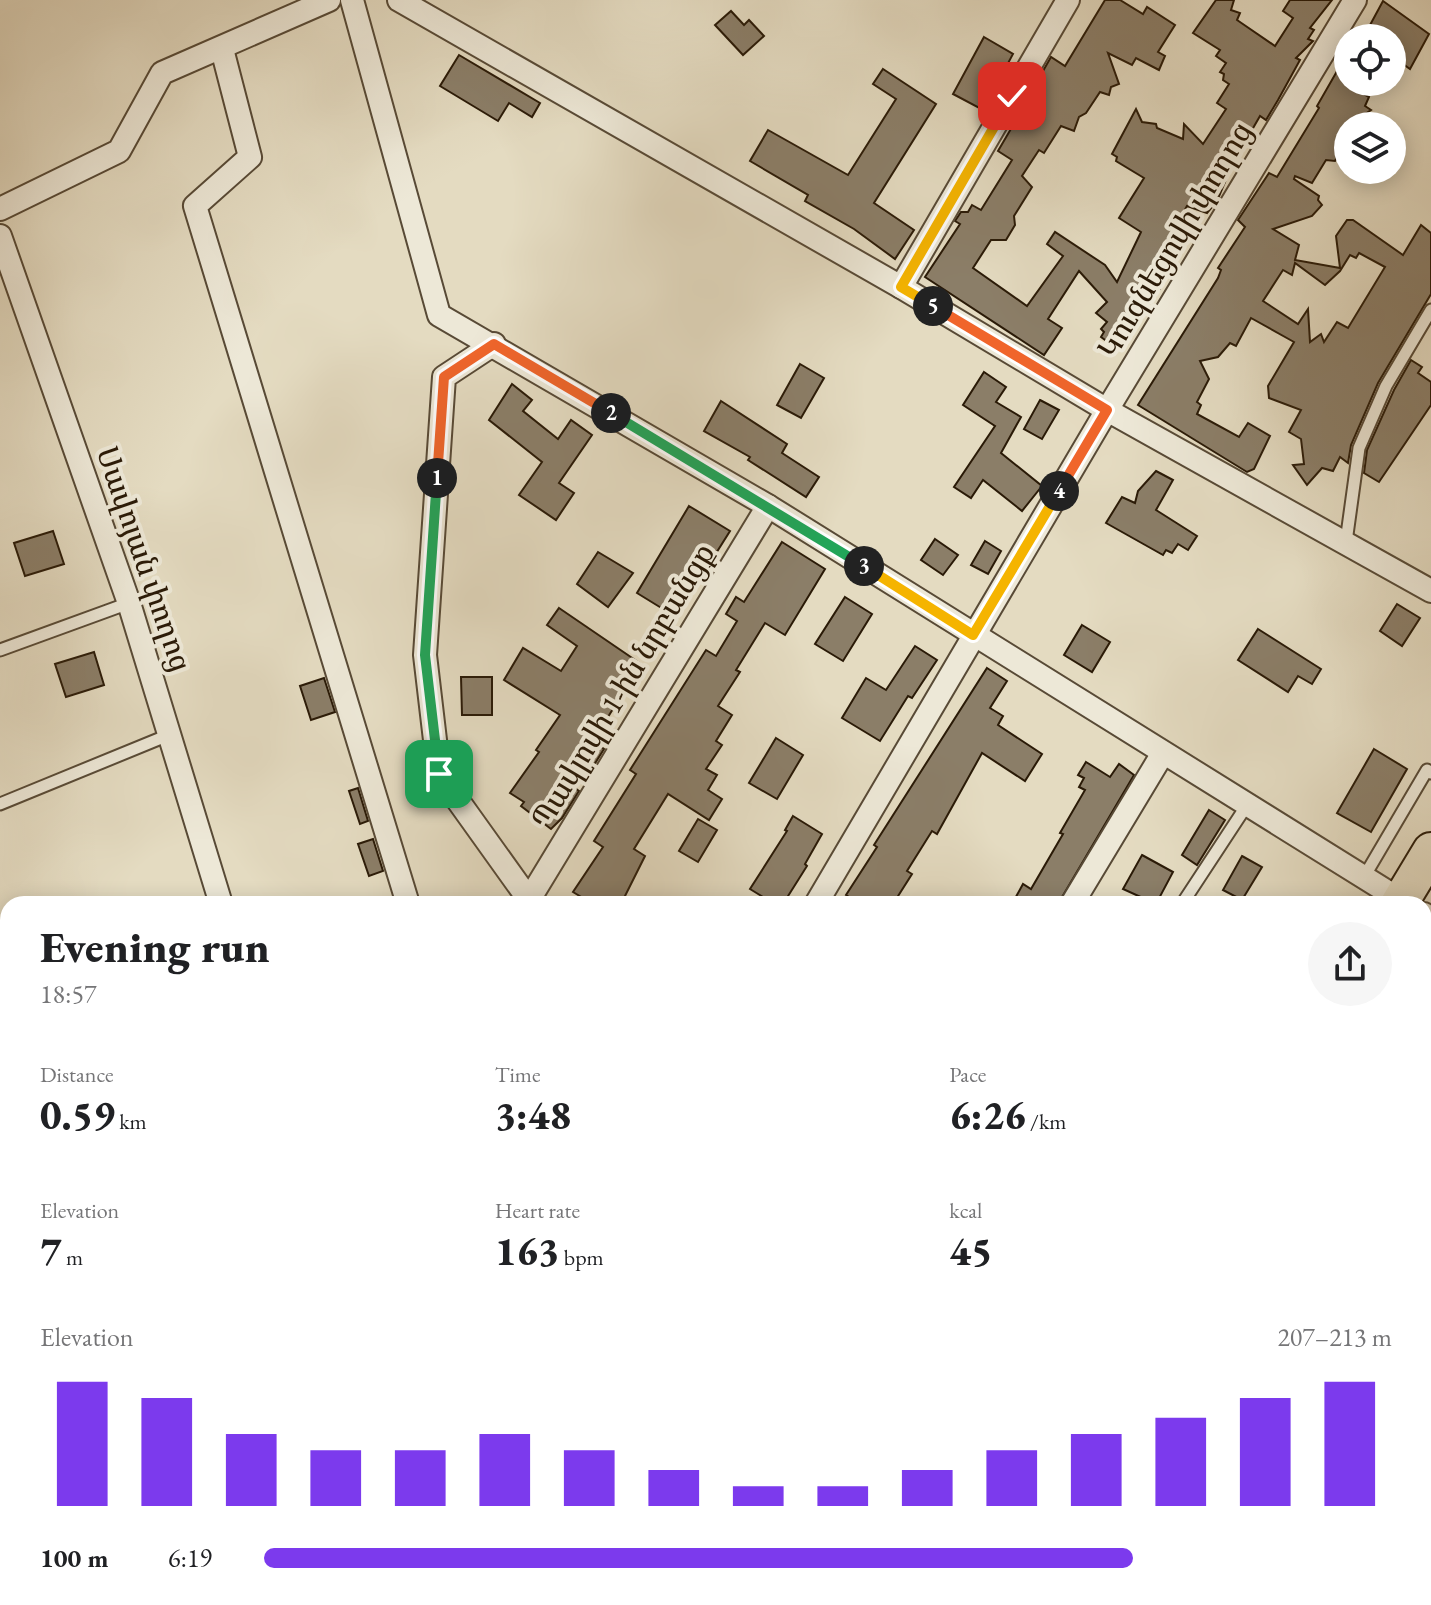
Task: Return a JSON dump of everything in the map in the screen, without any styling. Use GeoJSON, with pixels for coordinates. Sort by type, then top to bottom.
{"type":"FeatureCollection","features":[{"type":"Feature","properties":{"kind":"highway"},"geometry":{"type":"LineString","coordinates":[[1417,896],[1431,851]]}},
{"type":"Feature","properties":{"kind":"street"},"geometry":{"type":"LineString","coordinates":[[0,209],[119,151],[162,73],[329,0]]}},
{"type":"Feature","properties":{"kind":"street"},"geometry":{"type":"LineString","coordinates":[[352,0],[439,315],[494,344],[768,506],[1394,896]]}},
{"type":"Feature","properties":{"kind":"street"},"geometry":{"type":"LineString","coordinates":[[399,0],[433,8],[1107,410],[1431,591]]}},
{"type":"Feature","properties":{"kind":"street"},"geometry":{"type":"LineString","coordinates":[[901,287],[1068,0]]}},
{"type":"Feature","properties":{"kind":"street","name":"Կուզնեցովի փողոց"},"geometry":{"type":"LineString","coordinates":[[821,896],[1107,410],[1355,0]]}},
{"type":"Feature","properties":{"kind":"street"},"geometry":{"type":"LineString","coordinates":[[222,49],[250,157],[195,206],[406,896]]}},
{"type":"Feature","properties":{"kind":"street","name":"Սավոյան փողոց"},"geometry":{"type":"LineString","coordinates":[[1,241],[129,603],[219,896]]}},
{"type":"Feature","properties":{"kind":"street"},"geometry":{"type":"LineString","coordinates":[[494,344],[444,377],[425,655],[439,774],[527,896]]}},
{"type":"Feature","properties":{"kind":"street","name":"Պավլովի 1-ին նրբանցք"},"geometry":{"type":"LineString","coordinates":[[534,896],[768,506]]}},
{"type":"Feature","properties":{"kind":"street"},"geometry":{"type":"LineString","coordinates":[[1077,896],[1163,753]]}},
{"type":"Feature","properties":{"kind":"lane"},"geometry":{"type":"LineString","coordinates":[[1346,542],[1359,448],[1386,386],[1431,310]]}},
{"type":"Feature","properties":{"kind":"lane"},"geometry":{"type":"LineString","coordinates":[[0,650],[129,603]]}},
{"type":"Feature","properties":{"kind":"lane"},"geometry":{"type":"LineString","coordinates":[[0,804],[171,734]]}},
{"type":"Feature","properties":{"kind":"lane"},"geometry":{"type":"LineString","coordinates":[[1364,877],[1427,770],[1431,773]]}},
{"type":"Feature","properties":{"kind":"lane"},"geometry":{"type":"LineString","coordinates":[[1187,896],[1247,805]]}},
{"type":"Feature","properties":{"kind":"building"},"geometry":{"type":"Polygon","coordinates":[[[1105,0],[1120,0],[1143,14],[1147,7],[1175,25],[1158,52],[1165,56],[1159,70],[1136,58],[1132,65],[1108,53],[1119,84],[1111,87],[1109,95],[1100,92],[1086,113],[1079,117],[1074,131],[1061,126],[1044,153],[1039,150],[1022,176],[1032,187],[1014,216],[1015,225],[1006,240],[991,240],[973,268],[1027,306],[1063,256],[1047,244],[1055,232],[1105,265],[1117,282],[1141,232],[1119,218],[1144,178],[1116,161],[1117,157],[1112,154],[1136,109],[1142,122],[1156,124],[1157,128],[1183,139],[1184,124],[1203,144],[1226,109],[1217,103],[1229,84],[1220,72],[1226,63],[1216,56],[1220,50],[1193,33],[1216,0],[1234,0],[1231,10],[1240,13],[1237,20],[1275,46],[1293,18],[1283,11],[1290,0],[1332,0],[1310,28],[1314,30],[1308,39],[1313,41],[1296,58],[1300,60],[1266,120],[1260,116],[1233,163],[1217,201],[1207,213],[1187,206],[1166,243],[1181,251],[1154,299],[1150,297],[1124,347],[1112,345],[1101,337],[1104,332],[1101,329],[1107,322],[1096,313],[1107,302],[1079,271],[1048,319],[1062,328],[1044,355],[925,277],[960,224],[955,221],[961,212],[968,212],[972,205],[981,210],[1012,160],[998,151],[1012,127],[1017,128],[1032,104],[1027,99],[1051,57],[1065,66],[1105,0]]]}},
{"type":"Feature","properties":{"kind":"building"},"geometry":{"type":"Polygon","coordinates":[[[1383,1],[1429,34],[1410,69],[1406,66],[1406,24],[1371,24],[1383,1]]]}},
{"type":"Feature","properties":{"kind":"building"},"geometry":{"type":"Polygon","coordinates":[[[731,11],[744,25],[749,20],[764,36],[743,55],[715,25],[731,11]]]}},
{"type":"Feature","properties":{"kind":"building"},"geometry":{"type":"Polygon","coordinates":[[[984,37],[1013,54],[983,110],[953,94],[984,37]]]}},
{"type":"Feature","properties":{"kind":"building"},"geometry":{"type":"Polygon","coordinates":[[[459,55],[540,103],[532,117],[509,103],[498,121],[440,86],[459,55]]]}},
{"type":"Feature","properties":{"kind":"building"},"geometry":{"type":"Polygon","coordinates":[[[883,69],[936,104],[874,203],[914,230],[895,259],[854,229],[805,201],[808,195],[750,161],[768,130],[848,175],[896,99],[873,84],[883,69]]]}},
{"type":"Feature","properties":{"kind":"building"},"geometry":{"type":"Polygon","coordinates":[[[1334,76],[1334,96],[1367,96],[1365,106],[1371,110],[1334,112],[1334,161],[1326,160],[1312,183],[1295,176],[1294,179],[1319,196],[1322,205],[1312,216],[1273,229],[1299,245],[1295,260],[1340,268],[1336,236],[1347,220],[1353,220],[1403,255],[1421,225],[1431,233],[1431,294],[1378,383],[1351,445],[1348,463],[1340,457],[1333,471],[1322,468],[1307,485],[1293,465],[1304,464],[1301,439],[1289,432],[1301,410],[1269,398],[1268,386],[1294,342],[1251,318],[1236,346],[1230,343],[1218,357],[1200,361],[1209,379],[1197,402],[1201,405],[1197,414],[1239,437],[1248,423],[1270,436],[1254,469],[1247,472],[1138,405],[1218,278],[1221,270],[1218,268],[1245,227],[1238,220],[1269,173],[1277,177],[1319,108],[1317,106],[1334,76]],[[1359,253],[1356,258],[1350,255],[1340,271],[1325,285],[1295,263],[1292,275],[1283,270],[1263,301],[1298,324],[1308,309],[1310,342],[1321,334],[1324,342],[1337,322],[1348,328],[1385,267],[1359,253]]]}},
{"type":"Feature","properties":{"kind":"building"},"geometry":{"type":"Polygon","coordinates":[[[1411,360],[1422,367],[1418,373],[1431,382],[1431,405],[1379,482],[1364,473],[1367,450],[1411,360]]]}},
{"type":"Feature","properties":{"kind":"building"},"geometry":{"type":"Polygon","coordinates":[[[800,364],[824,378],[801,418],[777,405],[800,364]]]}},
{"type":"Feature","properties":{"kind":"building"},"geometry":{"type":"Polygon","coordinates":[[[984,372],[1006,387],[996,402],[1021,417],[1001,453],[1042,486],[1022,511],[983,480],[971,498],[954,487],[995,426],[963,405],[984,372]]]}},
{"type":"Feature","properties":{"kind":"building"},"geometry":{"type":"Polygon","coordinates":[[[512,384],[532,400],[523,411],[558,439],[571,420],[592,435],[559,483],[574,493],[556,520],[519,495],[542,462],[489,420],[512,384]]]}},
{"type":"Feature","properties":{"kind":"building"},"geometry":{"type":"Polygon","coordinates":[[[1040,400],[1059,410],[1042,439],[1024,429],[1040,400]]]}},
{"type":"Feature","properties":{"kind":"building"},"geometry":{"type":"Polygon","coordinates":[[[721,401],[787,444],[782,453],[819,477],[806,497],[748,460],[750,457],[704,431],[721,401]]]}},
{"type":"Feature","properties":{"kind":"building"},"geometry":{"type":"Polygon","coordinates":[[[1156,471],[1173,480],[1156,510],[1197,536],[1188,550],[1178,544],[1172,553],[1166,550],[1163,555],[1106,523],[1122,497],[1135,503],[1138,491],[1156,471]]]}},
{"type":"Feature","properties":{"kind":"building"},"geometry":{"type":"Polygon","coordinates":[[[689,506],[730,531],[676,617],[637,593],[689,506]]]}},
{"type":"Feature","properties":{"kind":"building"},"geometry":{"type":"Polygon","coordinates":[[[53,531],[64,564],[25,576],[14,543],[53,531]]]}},
{"type":"Feature","properties":{"kind":"building"},"geometry":{"type":"Polygon","coordinates":[[[935,539],[958,555],[943,575],[921,560],[935,539]]]}},
{"type":"Feature","properties":{"kind":"building"},"geometry":{"type":"Polygon","coordinates":[[[985,541],[1001,551],[988,574],[971,565],[985,541]]]}},
{"type":"Feature","properties":{"kind":"building"},"geometry":{"type":"Polygon","coordinates":[[[782,542],[825,569],[785,635],[765,623],[718,706],[732,715],[716,741],[722,745],[706,769],[717,775],[708,790],[722,799],[709,820],[668,794],[634,849],[645,856],[625,896],[580,896],[573,892],[603,847],[594,841],[636,774],[630,770],[706,650],[716,656],[737,621],[726,614],[736,597],[744,602],[782,542]]]}},
{"type":"Feature","properties":{"kind":"building"},"geometry":{"type":"Polygon","coordinates":[[[598,552],[633,573],[608,607],[577,584],[598,552]]]}},
{"type":"Feature","properties":{"kind":"building"},"geometry":{"type":"Polygon","coordinates":[[[845,597],[872,614],[843,661],[815,644],[845,597]]]}},
{"type":"Feature","properties":{"kind":"building"},"geometry":{"type":"Polygon","coordinates":[[[1397,604],[1420,618],[1402,646],[1380,631],[1397,604]]]}},
{"type":"Feature","properties":{"kind":"building"},"geometry":{"type":"Polygon","coordinates":[[[559,608],[641,664],[593,741],[604,749],[594,765],[586,759],[568,783],[579,791],[551,829],[521,806],[524,802],[510,793],[560,715],[504,680],[523,648],[561,671],[577,646],[547,625],[559,608]]]}},
{"type":"Feature","properties":{"kind":"building"},"geometry":{"type":"Polygon","coordinates":[[[1082,625],[1110,642],[1092,672],[1064,655],[1082,625]]]}},
{"type":"Feature","properties":{"kind":"building"},"geometry":{"type":"Polygon","coordinates":[[[1258,629],[1321,669],[1312,684],[1298,676],[1288,692],[1238,660],[1258,629]]]}},
{"type":"Feature","properties":{"kind":"building"},"geometry":{"type":"Polygon","coordinates":[[[915,646],[937,660],[912,698],[908,696],[880,741],[842,718],[866,678],[886,690],[915,646]]]}},
{"type":"Feature","properties":{"kind":"building"},"geometry":{"type":"Polygon","coordinates":[[[94,652],[104,685],[66,697],[55,664],[94,652]]]}},
{"type":"Feature","properties":{"kind":"building"},"geometry":{"type":"Polygon","coordinates":[[[987,668],[1007,681],[990,708],[1003,716],[998,725],[1042,754],[1025,781],[982,753],[937,834],[932,831],[907,871],[912,874],[898,896],[848,896],[877,847],[874,845],[987,668]]]}},
{"type":"Feature","properties":{"kind":"building"},"geometry":{"type":"Polygon","coordinates":[[[461,677],[492,677],[492,715],[462,715],[461,677]]]}},
{"type":"Feature","properties":{"kind":"building"},"geometry":{"type":"Polygon","coordinates":[[[324,678],[335,712],[311,720],[300,686],[324,678]]]}},
{"type":"Feature","properties":{"kind":"building"},"geometry":{"type":"Polygon","coordinates":[[[776,738],[803,755],[777,799],[749,783],[776,738]]]}},
{"type":"Feature","properties":{"kind":"building"},"geometry":{"type":"Polygon","coordinates":[[[1374,749],[1407,769],[1371,832],[1337,813],[1374,749]]]}},
{"type":"Feature","properties":{"kind":"building"},"geometry":{"type":"Polygon","coordinates":[[[1086,762],[1110,777],[1119,764],[1134,775],[1063,896],[1016,896],[1023,884],[1031,889],[1063,834],[1060,833],[1085,790],[1079,787],[1084,778],[1078,775],[1086,762]]]}},
{"type":"Feature","properties":{"kind":"building"},"geometry":{"type":"Polygon","coordinates":[[[358,788],[368,821],[360,824],[349,791],[358,788]]]}},
{"type":"Feature","properties":{"kind":"building"},"geometry":{"type":"Polygon","coordinates":[[[1209,810],[1225,820],[1197,865],[1182,855],[1209,810]]]}},
{"type":"Feature","properties":{"kind":"building"},"geometry":{"type":"Polygon","coordinates":[[[793,816],[822,834],[788,896],[761,896],[750,889],[793,816]]]}},
{"type":"Feature","properties":{"kind":"building"},"geometry":{"type":"Polygon","coordinates":[[[698,819],[717,830],[698,862],[679,851],[698,819]]]}},
{"type":"Feature","properties":{"kind":"building"},"geometry":{"type":"Polygon","coordinates":[[[373,839],[383,871],[369,876],[358,844],[373,839]]]}},
{"type":"Feature","properties":{"kind":"building"},"geometry":{"type":"Polygon","coordinates":[[[1142,855],[1173,872],[1160,896],[1138,896],[1123,889],[1142,855]]]}},
{"type":"Feature","properties":{"kind":"building"},"geometry":{"type":"Polygon","coordinates":[[[1242,856],[1262,867],[1244,896],[1234,896],[1223,890],[1242,856]]]}},
{"type":"Feature","properties":{"kind":"route"},"geometry":{"type":"LineString","coordinates":[[439,774],[425,655],[444,377],[494,344],[768,506],[973,635],[1107,410],[901,287],[1012,96]]}}]}
